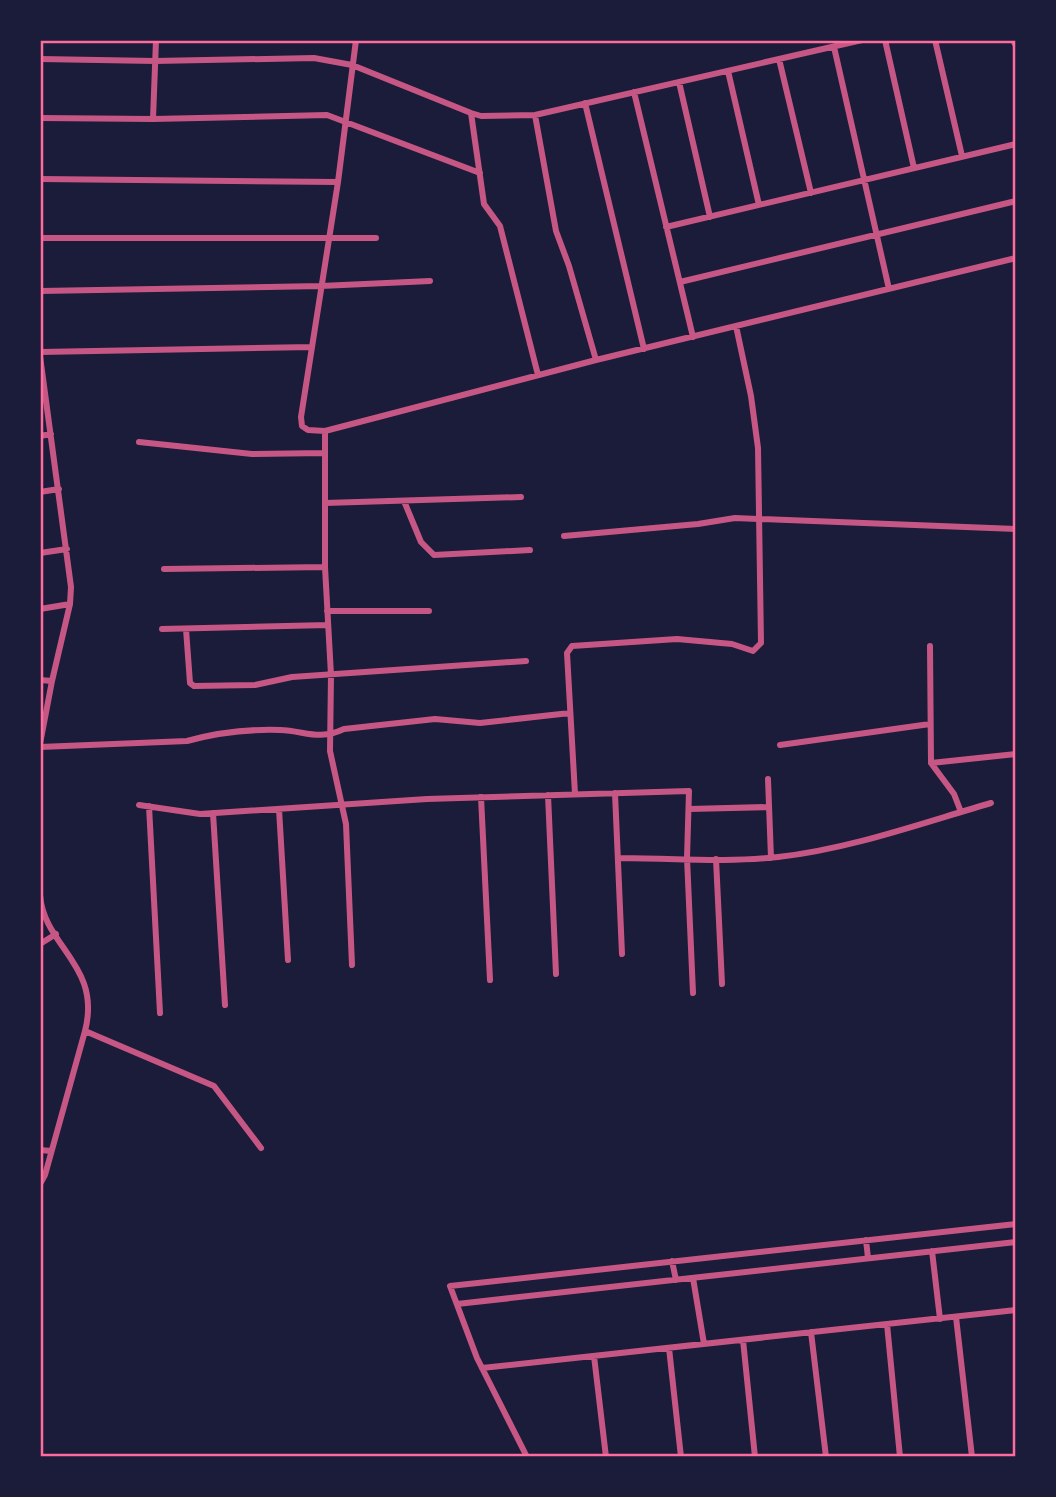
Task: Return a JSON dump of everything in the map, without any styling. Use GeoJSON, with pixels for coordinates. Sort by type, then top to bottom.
{"type":"FeatureCollection","features":[{"type":"Feature","properties":{"kind":"street"},"geometry":{"type":"LineString","coordinates":[[153,119],[156,40]]}},
{"type":"Feature","properties":{"kind":"street"},"geometry":{"type":"LineString","coordinates":[[356,40],[338,182],[301,417],[302,426],[308,430],[326,431],[596,360],[1016,258]]}},
{"type":"Feature","properties":{"kind":"street"},"geometry":{"type":"LineString","coordinates":[[40,59],[155,61],[314,58],[352,65],[471,114],[535,115],[862,40]]}},
{"type":"Feature","properties":{"kind":"street"},"geometry":{"type":"LineString","coordinates":[[885,40],[914,168]]}},
{"type":"Feature","properties":{"kind":"street"},"geometry":{"type":"LineString","coordinates":[[935,40],[962,156]]}},
{"type":"Feature","properties":{"kind":"street"},"geometry":{"type":"LineString","coordinates":[[1013,40],[1016,46]]}},
{"type":"Feature","properties":{"kind":"street"},"geometry":{"type":"LineString","coordinates":[[834,47],[889,289]]}},
{"type":"Feature","properties":{"kind":"street"},"geometry":{"type":"LineString","coordinates":[[779,59],[811,193]]}},
{"type":"Feature","properties":{"kind":"street"},"geometry":{"type":"LineString","coordinates":[[728,71],[759,205]]}},
{"type":"Feature","properties":{"kind":"street"},"geometry":{"type":"LineString","coordinates":[[679,82],[710,217]]}},
{"type":"Feature","properties":{"kind":"street"},"geometry":{"type":"LineString","coordinates":[[634,92],[693,337]]}},
{"type":"Feature","properties":{"kind":"street"},"geometry":{"type":"LineString","coordinates":[[585,103],[644,349]]}},
{"type":"Feature","properties":{"kind":"street"},"geometry":{"type":"LineString","coordinates":[[471,114],[484,204],[500,226],[538,375]]}},
{"type":"Feature","properties":{"kind":"street"},"geometry":{"type":"LineString","coordinates":[[40,118],[153,119],[327,115],[480,173]]}},
{"type":"Feature","properties":{"kind":"street"},"geometry":{"type":"LineString","coordinates":[[535,115],[556,231],[596,360]]}},
{"type":"Feature","properties":{"kind":"street"},"geometry":{"type":"LineString","coordinates":[[666,227],[1016,144]]}},
{"type":"Feature","properties":{"kind":"street"},"geometry":{"type":"LineString","coordinates":[[40,179],[338,182]]}},
{"type":"Feature","properties":{"kind":"street"},"geometry":{"type":"LineString","coordinates":[[680,282],[1016,201]]}},
{"type":"Feature","properties":{"kind":"street"},"geometry":{"type":"LineString","coordinates":[[40,238],[376,238]]}},
{"type":"Feature","properties":{"kind":"street"},"geometry":{"type":"LineString","coordinates":[[40,291],[321,286],[430,281]]}},
{"type":"Feature","properties":{"kind":"street"},"geometry":{"type":"LineString","coordinates":[[575,794],[567,653],[572,646],[677,639],[732,644],[753,651],[759,648],[761,643],[755,420],[736,326]]}},
{"type":"Feature","properties":{"kind":"street"},"geometry":{"type":"LineString","coordinates":[[312,347],[40,354],[71,587],[70,604],[41,741],[187,741],[208,735],[279,730],[310,736],[331,736],[344,729],[435,719],[480,723],[570,713]]}},
{"type":"Feature","properties":{"kind":"street"},"geometry":{"type":"LineString","coordinates":[[326,431],[325,567],[331,676],[331,762],[346,824],[352,965]]}},
{"type":"Feature","properties":{"kind":"street"},"geometry":{"type":"LineString","coordinates":[[40,436],[51,434]]}},
{"type":"Feature","properties":{"kind":"street"},"geometry":{"type":"LineString","coordinates":[[139,442],[252,454],[325,453]]}},
{"type":"Feature","properties":{"kind":"street"},"geometry":{"type":"LineString","coordinates":[[40,492],[59,489]]}},
{"type":"Feature","properties":{"kind":"street"},"geometry":{"type":"LineString","coordinates":[[325,503],[522,497]]}},
{"type":"Feature","properties":{"kind":"street"},"geometry":{"type":"LineString","coordinates":[[404,501],[421,542],[434,555],[530,550]]}},
{"type":"Feature","properties":{"kind":"street"},"geometry":{"type":"LineString","coordinates":[[564,536],[735,518],[1016,528]]}},
{"type":"Feature","properties":{"kind":"street"},"geometry":{"type":"LineString","coordinates":[[40,553],[67,549]]}},
{"type":"Feature","properties":{"kind":"street"},"geometry":{"type":"LineString","coordinates":[[164,569],[325,567]]}},
{"type":"Feature","properties":{"kind":"street"},"geometry":{"type":"LineString","coordinates":[[40,609],[70,604]]}},
{"type":"Feature","properties":{"kind":"street"},"geometry":{"type":"LineString","coordinates":[[327,611],[429,611]]}},
{"type":"Feature","properties":{"kind":"street"},"geometry":{"type":"LineString","coordinates":[[162,629],[328,625]]}},
{"type":"Feature","properties":{"kind":"street"},"geometry":{"type":"LineString","coordinates":[[186,629],[188,675],[194,686],[255,685],[292,677],[526,661]]}},
{"type":"Feature","properties":{"kind":"street"},"geometry":{"type":"LineString","coordinates":[[930,646],[931,763],[959,801],[961,812]]}},
{"type":"Feature","properties":{"kind":"street"},"geometry":{"type":"LineString","coordinates":[[40,680],[52,681]]}},
{"type":"Feature","properties":{"kind":"street"},"geometry":{"type":"LineString","coordinates":[[780,744],[930,723]]}},
{"type":"Feature","properties":{"kind":"street"},"geometry":{"type":"LineString","coordinates":[[931,763],[1016,754]]}},
{"type":"Feature","properties":{"kind":"street"},"geometry":{"type":"LineString","coordinates":[[768,779],[771,858]]}},
{"type":"Feature","properties":{"kind":"street"},"geometry":{"type":"LineString","coordinates":[[139,805],[200,814],[481,797],[689,791],[687,859],[693,993]]}},
{"type":"Feature","properties":{"kind":"street"},"geometry":{"type":"LineString","coordinates":[[615,793],[622,954]]}},
{"type":"Feature","properties":{"kind":"street"},"geometry":{"type":"LineString","coordinates":[[548,795],[555,974]]}},
{"type":"Feature","properties":{"kind":"street"},"geometry":{"type":"LineString","coordinates":[[481,797],[489,980]]}},
{"type":"Feature","properties":{"kind":"street"},"geometry":{"type":"LineString","coordinates":[[618,858],[771,858],[853,842],[991,803]]}},
{"type":"Feature","properties":{"kind":"street"},"geometry":{"type":"LineString","coordinates":[[149,806],[160,1013]]}},
{"type":"Feature","properties":{"kind":"street"},"geometry":{"type":"LineString","coordinates":[[688,809],[769,807]]}},
{"type":"Feature","properties":{"kind":"street"},"geometry":{"type":"LineString","coordinates":[[279,809],[288,960]]}},
{"type":"Feature","properties":{"kind":"street"},"geometry":{"type":"LineString","coordinates":[[213,813],[225,1004]]}},
{"type":"Feature","properties":{"kind":"street"},"geometry":{"type":"LineString","coordinates":[[716,859],[722,984]]}},
{"type":"Feature","properties":{"kind":"street"},"geometry":{"type":"LineString","coordinates":[[40,895],[43,910],[85,982],[88,1006],[85,1031],[40,1184]]}},
{"type":"Feature","properties":{"kind":"street"},"geometry":{"type":"LineString","coordinates":[[40,944],[56,934]]}},
{"type":"Feature","properties":{"kind":"street"},"geometry":{"type":"LineString","coordinates":[[85,1031],[214,1086],[261,1148]]}},
{"type":"Feature","properties":{"kind":"street"},"geometry":{"type":"LineString","coordinates":[[40,1150],[51,1151]]}},
{"type":"Feature","properties":{"kind":"street"},"geometry":{"type":"LineString","coordinates":[[527,1457],[482,1368],[450,1286],[1016,1224]]}},
{"type":"Feature","properties":{"kind":"street"},"geometry":{"type":"LineString","coordinates":[[866,1240],[868,1258]]}},
{"type":"Feature","properties":{"kind":"street"},"geometry":{"type":"LineString","coordinates":[[457,1304],[1016,1242]]}},
{"type":"Feature","properties":{"kind":"street"},"geometry":{"type":"LineString","coordinates":[[932,1251],[940,1318]]}},
{"type":"Feature","properties":{"kind":"street"},"geometry":{"type":"LineString","coordinates":[[672,1261],[676,1280]]}},
{"type":"Feature","properties":{"kind":"street"},"geometry":{"type":"LineString","coordinates":[[693,1278],[704,1344]]}},
{"type":"Feature","properties":{"kind":"street"},"geometry":{"type":"LineString","coordinates":[[482,1368],[1016,1310]]}},
{"type":"Feature","properties":{"kind":"street"},"geometry":{"type":"LineString","coordinates":[[956,1317],[972,1457]]}},
{"type":"Feature","properties":{"kind":"street"},"geometry":{"type":"LineString","coordinates":[[887,1324],[900,1457]]}},
{"type":"Feature","properties":{"kind":"street"},"geometry":{"type":"LineString","coordinates":[[811,1332],[826,1457]]}},
{"type":"Feature","properties":{"kind":"street"},"geometry":{"type":"LineString","coordinates":[[743,1340],[755,1457]]}},
{"type":"Feature","properties":{"kind":"street"},"geometry":{"type":"LineString","coordinates":[[669,1348],[681,1457]]}},
{"type":"Feature","properties":{"kind":"street"},"geometry":{"type":"LineString","coordinates":[[594,1356],[606,1457]]}}]}
